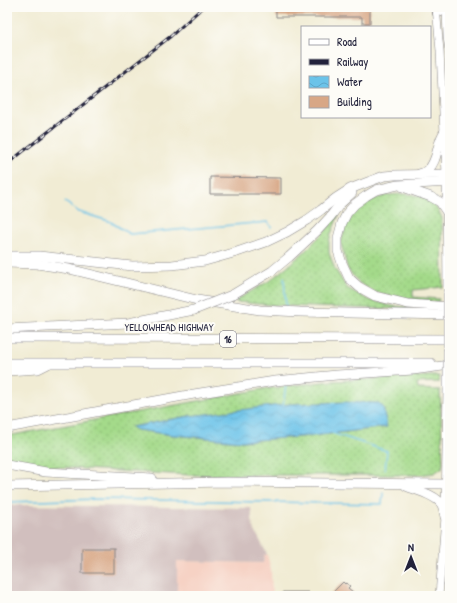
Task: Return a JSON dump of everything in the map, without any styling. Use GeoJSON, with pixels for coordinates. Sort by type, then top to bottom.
{"type":"FeatureCollection","features":[{"type":"Feature","properties":{"kind":"highway"},"geometry":{"type":"LineString","coordinates":[[416,175],[428,170],[432,164],[436,156],[441,136],[445,131]]}},
{"type":"Feature","properties":{"kind":"highway"},"geometry":{"type":"LineString","coordinates":[[7,256],[39,256],[132,266],[172,265],[205,261],[266,242],[307,220],[350,189],[384,176],[416,175],[448,178]]}},
{"type":"Feature","properties":{"kind":"highway"},"geometry":{"type":"LineString","coordinates":[[448,178],[376,190],[355,204],[347,213],[342,223],[338,238],[338,251],[349,278],[375,296],[408,304],[450,307]]}},
{"type":"Feature","properties":{"kind":"highway"},"geometry":{"type":"LineString","coordinates":[[7,329],[128,323],[194,310],[232,295],[272,271],[289,257],[317,231],[352,192],[368,182]]}},
{"type":"Feature","properties":{"kind":"highway"},"geometry":{"type":"LineString","coordinates":[[398,186],[431,197],[440,202],[446,211]]}},
{"type":"Feature","properties":{"kind":"highway"},"geometry":{"type":"LineString","coordinates":[[7,263],[37,264],[69,269],[197,300],[260,310],[450,315]]}},
{"type":"Feature","properties":{"kind":"highway","name":"YELLOWHEAD HIGHWAY"},"geometry":{"type":"LineString","coordinates":[[7,338],[450,339]]}},
{"type":"Feature","properties":{"kind":"highway"},"geometry":{"type":"LineString","coordinates":[[7,371],[38,369],[51,362]]}},
{"type":"Feature","properties":{"kind":"highway","name":"16"},"geometry":{"type":"LineString","coordinates":[[7,363],[450,364]]}},
{"type":"Feature","properties":{"kind":"highway"},"geometry":{"type":"LineString","coordinates":[[7,428],[275,381],[414,370],[450,364]]}},
{"type":"Feature","properties":{"kind":"highway"},"geometry":{"type":"LineString","coordinates":[[7,465],[46,472],[227,482]]}},
{"type":"Feature","properties":{"kind":"highway"},"geometry":{"type":"LineString","coordinates":[[7,482],[45,485]]}},
{"type":"Feature","properties":{"kind":"highway"},"geometry":{"type":"LineString","coordinates":[[7,486],[227,482],[448,484]]}},
{"type":"Feature","properties":{"kind":"highway"},"geometry":{"type":"LineString","coordinates":[[399,484],[434,497],[443,507],[445,518]]}},
{"type":"Feature","properties":{"kind":"main road"},"geometry":{"type":"LineString","coordinates":[[436,10],[448,178],[446,211],[446,387],[448,484],[440,596]]}},
{"type":"Feature","properties":{"kind":"main road"},"geometry":{"type":"LineString","coordinates":[[447,10],[450,55]]}},
{"type":"Feature","properties":{"kind":"main road"},"geometry":{"type":"LineString","coordinates":[[450,591],[450,596]]}},
{"type":"Feature","properties":{"kind":"street"},"geometry":{"type":"LineString","coordinates":[[436,10],[447,10]]}},
{"type":"Feature","properties":{"kind":"shaded area"},"geometry":{"type":"Polygon","coordinates":[[[7,505],[251,508],[253,527],[267,554],[264,556],[263,563],[177,561],[177,596],[7,596],[7,505]]]}},
{"type":"Feature","properties":{"kind":"shaded area"},"geometry":{"type":"Polygon","coordinates":[[[267,554],[271,570],[272,596],[177,596],[177,561],[263,563],[264,556],[267,554]]]}},
{"type":"Feature","properties":{"kind":"green space"},"geometry":{"type":"Polygon","coordinates":[[[388,195],[416,195],[428,199],[440,213],[442,218],[443,287],[413,290],[413,297],[439,299],[438,302],[393,297],[375,292],[359,283],[348,270],[341,244],[345,226],[356,211],[365,203],[388,195]]]}},
{"type":"Feature","properties":{"kind":"green space"},"geometry":{"type":"Polygon","coordinates":[[[339,214],[331,234],[329,253],[335,269],[347,288],[369,300],[392,306],[412,307],[413,309],[302,307],[236,302],[236,300],[269,281],[304,252],[325,231],[339,214]]]}},
{"type":"Feature","properties":{"kind":"green space"},"geometry":{"type":"Polygon","coordinates":[[[440,376],[439,382],[417,383],[418,389],[440,390],[442,468],[434,473],[418,475],[189,475],[41,466],[7,460],[7,436],[263,389],[331,381],[440,376]],[[189,416],[132,427],[137,430],[173,435],[242,441],[312,436],[387,427],[189,416]]]}},
{"type":"Feature","properties":{"kind":"water"},"geometry":{"type":"Polygon","coordinates":[[[344,402],[379,403],[383,407],[387,427],[312,436],[242,441],[173,435],[137,430],[131,427],[189,416],[289,404],[344,402]]]}},
{"type":"Feature","properties":{"kind":"building"},"geometry":{"type":"Polygon","coordinates":[[[370,7],[370,23],[362,23],[362,17],[276,17],[276,8],[370,7]]]}},
{"type":"Feature","properties":{"kind":"building"},"geometry":{"type":"Polygon","coordinates":[[[210,177],[281,178],[281,194],[210,194],[210,177]]]}},
{"type":"Feature","properties":{"kind":"building"},"geometry":{"type":"Polygon","coordinates":[[[82,548],[114,548],[114,573],[82,573],[82,548]]]}},
{"type":"Feature","properties":{"kind":"building"},"geometry":{"type":"Polygon","coordinates":[[[343,582],[350,586],[348,588],[353,592],[349,596],[329,596],[343,582]]]}},
{"type":"Feature","properties":{"kind":"building"},"geometry":{"type":"Polygon","coordinates":[[[283,592],[308,592],[308,596],[283,596],[283,592]]]}},
{"type":"Feature","properties":{"kind":"waterway"},"geometry":{"type":"LineString","coordinates":[[65,202],[79,212],[109,221],[130,234],[268,222],[271,227]]}},
{"type":"Feature","properties":{"kind":"waterway"},"geometry":{"type":"LineString","coordinates":[[284,278],[286,309]]}},
{"type":"Feature","properties":{"kind":"waterway"},"geometry":{"type":"LineString","coordinates":[[283,406],[286,384]]}},
{"type":"Feature","properties":{"kind":"waterway"},"geometry":{"type":"LineString","coordinates":[[332,433],[387,451],[385,469]]}},
{"type":"Feature","properties":{"kind":"waterway"},"geometry":{"type":"LineString","coordinates":[[7,502],[99,499],[382,504],[383,493]]}},
{"type":"Feature","properties":{"kind":"railway"},"geometry":{"type":"LineString","coordinates":[[7,164],[171,36],[203,7]]}}]}
